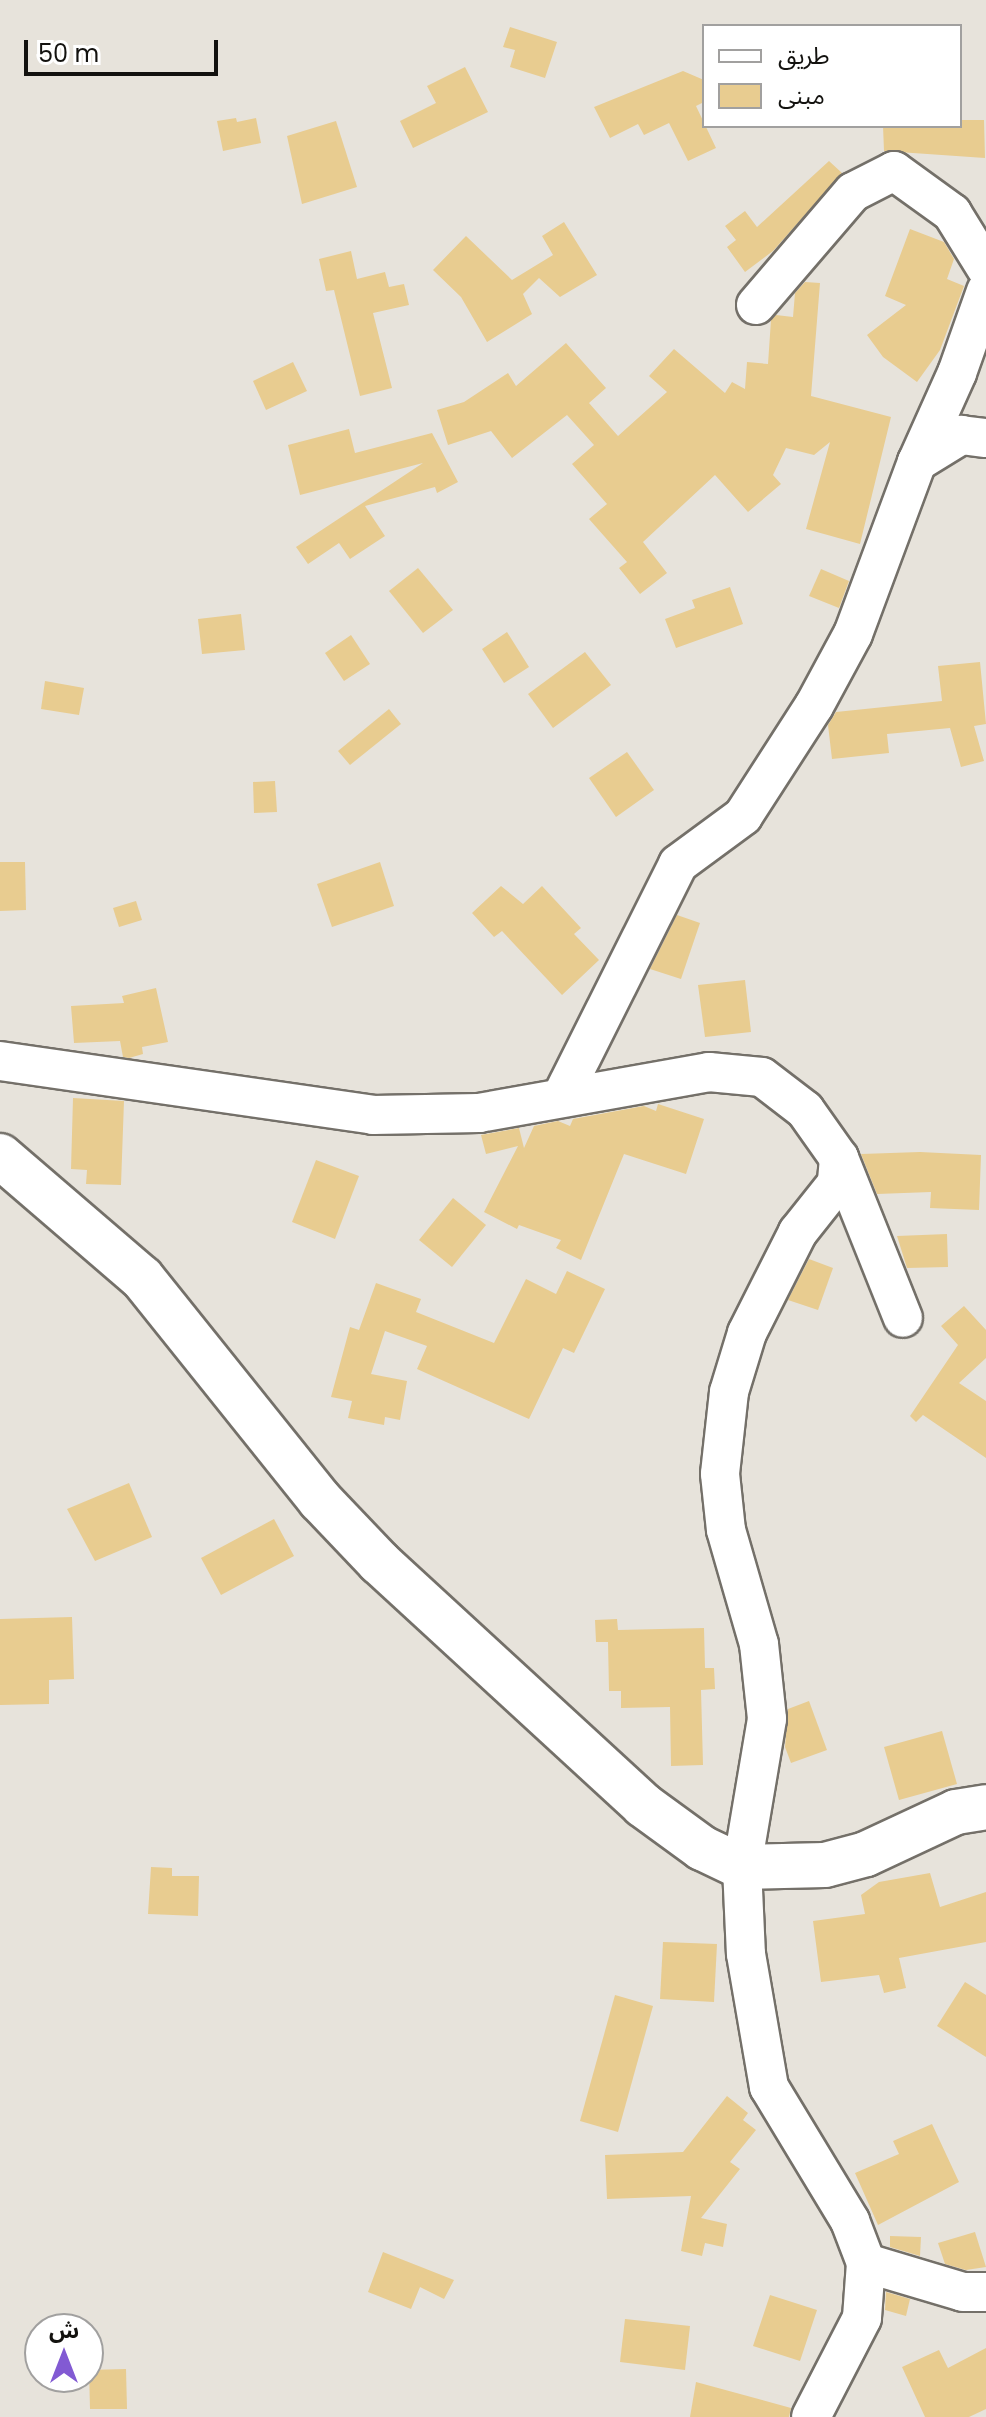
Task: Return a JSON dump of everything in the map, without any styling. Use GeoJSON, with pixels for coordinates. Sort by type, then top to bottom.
{"type":"FeatureCollection","features":[{"type":"Feature","properties":{"kind":"main road"},"geometry":{"type":"LineString","coordinates":[[0,1156],[142,1278],[320,1500],[379,1562],[643,1805],[702,1848],[742,1867],[825,1865],[866,1854],[956,1812],[986,1807]]}},
{"type":"Feature","properties":{"kind":"street"},"geometry":{"type":"LineString","coordinates":[[756,305],[853,192],[894,171],[952,213],[986,268]]}},
{"type":"Feature","properties":{"kind":"street"},"geometry":{"type":"LineString","coordinates":[[562,1096],[678,864],[743,816],[814,706],[853,634],[917,462],[957,373],[986,291]]}},
{"type":"Feature","properties":{"kind":"street"},"geometry":{"type":"LineString","coordinates":[[917,462],[961,435],[986,438]]}},
{"type":"Feature","properties":{"kind":"street"},"geometry":{"type":"LineString","coordinates":[[0,1061],[373,1115],[479,1113],[709,1072],[762,1077],[805,1110],[839,1158],[903,1318]]}},
{"type":"Feature","properties":{"kind":"street"},"geometry":{"type":"LineString","coordinates":[[811,2417],[862,2318],[866,2263],[850,2221],[769,2087],[746,1954],[742,1867],[767,1719],[759,1644],[726,1530],[720,1474],[729,1392],[747,1333],[798,1232],[837,1183],[839,1158]]}},
{"type":"Feature","properties":{"kind":"street"},"geometry":{"type":"LineString","coordinates":[[866,2263],[963,2292],[986,2292]]}},
{"type":"Feature","properties":{"kind":"building"},"geometry":{"type":"Polygon","coordinates":[[[510,27],[557,42],[545,78],[510,67],[515,50],[503,47],[510,27]]]}},
{"type":"Feature","properties":{"kind":"building"},"geometry":{"type":"Polygon","coordinates":[[[465,67],[488,112],[413,148],[400,121],[436,103],[427,86],[465,67]]]}},
{"type":"Feature","properties":{"kind":"building"},"geometry":{"type":"Polygon","coordinates":[[[683,71],[702,79],[702,103],[696,106],[702,119],[702,128],[706,128],[716,148],[688,161],[669,123],[644,135],[638,124],[610,138],[594,107],[683,71]]]}},
{"type":"Feature","properties":{"kind":"building"},"geometry":{"type":"Polygon","coordinates":[[[236,118],[237,122],[256,118],[261,143],[223,151],[217,121],[236,118]]]}},
{"type":"Feature","properties":{"kind":"building"},"geometry":{"type":"Polygon","coordinates":[[[962,120],[984,120],[985,158],[884,151],[883,128],[962,128],[962,120]]]}},
{"type":"Feature","properties":{"kind":"building"},"geometry":{"type":"Polygon","coordinates":[[[336,121],[357,187],[302,204],[287,136],[336,121]]]}},
{"type":"Feature","properties":{"kind":"building"},"geometry":{"type":"Polygon","coordinates":[[[829,161],[842,173],[773,251],[745,272],[727,247],[736,240],[725,226],[745,211],[757,227],[829,161]]]}},
{"type":"Feature","properties":{"kind":"building"},"geometry":{"type":"Polygon","coordinates":[[[564,222],[597,275],[560,297],[539,278],[523,294],[532,314],[487,342],[461,297],[433,270],[466,236],[512,280],[553,255],[542,236],[564,222]]]}},
{"type":"Feature","properties":{"kind":"building"},"geometry":{"type":"Polygon","coordinates":[[[910,229],[944,242],[954,259],[947,279],[964,286],[940,350],[917,382],[883,357],[867,335],[906,305],[885,296],[910,229]]]}},
{"type":"Feature","properties":{"kind":"building"},"geometry":{"type":"Polygon","coordinates":[[[351,251],[357,279],[385,272],[389,287],[404,284],[409,305],[373,313],[392,388],[360,396],[334,290],[326,291],[319,259],[351,251]]]}},
{"type":"Feature","properties":{"kind":"building"},"geometry":{"type":"Polygon","coordinates":[[[805,282],[820,283],[811,396],[891,417],[860,544],[806,529],[830,442],[814,455],[786,448],[773,475],[781,484],[748,512],[715,475],[643,542],[667,573],[640,594],[619,568],[627,562],[589,519],[607,504],[572,464],[594,445],[567,415],[512,458],[491,431],[448,445],[437,410],[464,402],[508,373],[516,386],[566,343],[606,388],[589,403],[618,436],[667,392],[649,376],[674,349],[725,393],[732,382],[745,389],[747,362],[768,364],[771,320],[776,315],[793,317],[795,293],[805,282]]]}},
{"type":"Feature","properties":{"kind":"building"},"geometry":{"type":"Polygon","coordinates":[[[293,362],[307,391],[266,410],[253,381],[293,362]]]}},
{"type":"Feature","properties":{"kind":"building"},"geometry":{"type":"Polygon","coordinates":[[[349,429],[355,453],[432,433],[458,482],[437,493],[435,487],[365,506],[385,536],[350,559],[339,543],[308,564],[296,547],[423,463],[300,495],[288,445],[349,429]]]}},
{"type":"Feature","properties":{"kind":"building"},"geometry":{"type":"Polygon","coordinates":[[[418,568],[453,610],[423,633],[389,591],[418,568]]]}},
{"type":"Feature","properties":{"kind":"building"},"geometry":{"type":"Polygon","coordinates":[[[821,569],[849,581],[839,608],[809,596],[821,569]]]}},
{"type":"Feature","properties":{"kind":"building"},"geometry":{"type":"Polygon","coordinates":[[[730,587],[743,624],[676,648],[665,619],[695,608],[692,600],[730,587]]]}},
{"type":"Feature","properties":{"kind":"building"},"geometry":{"type":"Polygon","coordinates":[[[241,614],[245,650],[202,654],[198,619],[241,614]]]}},
{"type":"Feature","properties":{"kind":"building"},"geometry":{"type":"Polygon","coordinates":[[[507,632],[529,667],[504,683],[482,649],[507,632]]]}},
{"type":"Feature","properties":{"kind":"building"},"geometry":{"type":"Polygon","coordinates":[[[351,635],[370,664],[344,681],[325,653],[351,635]]]}},
{"type":"Feature","properties":{"kind":"building"},"geometry":{"type":"Polygon","coordinates":[[[585,652],[611,685],[553,728],[528,694],[585,652]]]}},
{"type":"Feature","properties":{"kind":"building"},"geometry":{"type":"Polygon","coordinates":[[[980,662],[986,724],[974,726],[984,761],[961,767],[950,728],[887,734],[889,753],[832,759],[828,725],[836,712],[942,701],[938,666],[980,662]]]}},
{"type":"Feature","properties":{"kind":"building"},"geometry":{"type":"Polygon","coordinates":[[[45,681],[84,688],[79,715],[41,709],[45,681]]]}},
{"type":"Feature","properties":{"kind":"building"},"geometry":{"type":"Polygon","coordinates":[[[389,709],[401,724],[350,765],[338,751],[389,709]]]}},
{"type":"Feature","properties":{"kind":"building"},"geometry":{"type":"Polygon","coordinates":[[[627,752],[654,790],[616,817],[589,778],[627,752]]]}},
{"type":"Feature","properties":{"kind":"building"},"geometry":{"type":"Polygon","coordinates":[[[275,781],[277,812],[254,813],[253,782],[275,781]]]}},
{"type":"Feature","properties":{"kind":"building"},"geometry":{"type":"Polygon","coordinates":[[[0,862],[25,862],[26,910],[0,911],[0,862]]]}},
{"type":"Feature","properties":{"kind":"building"},"geometry":{"type":"Polygon","coordinates":[[[380,862],[394,906],[332,927],[317,884],[380,862]]]}},
{"type":"Feature","properties":{"kind":"building"},"geometry":{"type":"Polygon","coordinates":[[[501,886],[523,904],[542,886],[581,928],[574,934],[599,960],[562,995],[502,931],[494,937],[472,913],[501,886]]]}},
{"type":"Feature","properties":{"kind":"building"},"geometry":{"type":"Polygon","coordinates":[[[136,901],[142,920],[119,927],[113,908],[136,901]]]}},
{"type":"Feature","properties":{"kind":"building"},"geometry":{"type":"Polygon","coordinates":[[[677,915],[700,923],[681,979],[650,969],[677,915]]]}},
{"type":"Feature","properties":{"kind":"building"},"geometry":{"type":"Polygon","coordinates":[[[745,980],[751,1032],[705,1037],[698,985],[745,980]]]}},
{"type":"Feature","properties":{"kind":"building"},"geometry":{"type":"Polygon","coordinates":[[[156,988],[168,1042],[142,1047],[143,1054],[129,1058],[123,1057],[120,1041],[74,1043],[71,1006],[124,1003],[122,996],[156,988]]]}},
{"type":"Feature","properties":{"kind":"building"},"geometry":{"type":"Polygon","coordinates":[[[73,1098],[124,1101],[121,1185],[86,1184],[87,1170],[71,1169],[73,1098]]]}},
{"type":"Feature","properties":{"kind":"building"},"geometry":{"type":"Polygon","coordinates":[[[658,1104],[704,1119],[686,1174],[624,1154],[581,1260],[556,1248],[561,1240],[519,1225],[517,1229],[484,1212],[518,1146],[486,1154],[481,1135],[519,1128],[524,1148],[534,1126],[558,1121],[570,1126],[573,1119],[644,1106],[656,1111],[658,1104]]]}},
{"type":"Feature","properties":{"kind":"building"},"geometry":{"type":"Polygon","coordinates":[[[920,1152],[981,1155],[979,1210],[930,1208],[931,1192],[877,1194],[861,1154],[920,1152]]]}},
{"type":"Feature","properties":{"kind":"building"},"geometry":{"type":"Polygon","coordinates":[[[316,1160],[359,1176],[335,1239],[292,1222],[316,1160]]]}},
{"type":"Feature","properties":{"kind":"building"},"geometry":{"type":"Polygon","coordinates":[[[453,1198],[486,1225],[452,1267],[419,1240],[453,1198]]]}},
{"type":"Feature","properties":{"kind":"building"},"geometry":{"type":"Polygon","coordinates":[[[947,1234],[948,1267],[907,1268],[897,1236],[947,1234]]]}},
{"type":"Feature","properties":{"kind":"building"},"geometry":{"type":"Polygon","coordinates":[[[809,1259],[833,1268],[818,1310],[788,1300],[809,1259]]]}},
{"type":"Feature","properties":{"kind":"building"},"geometry":{"type":"Polygon","coordinates":[[[567,1271],[605,1289],[574,1353],[563,1348],[529,1419],[417,1369],[427,1346],[385,1331],[371,1374],[407,1381],[400,1420],[385,1417],[384,1425],[348,1418],[352,1401],[331,1397],[350,1327],[359,1330],[376,1283],[421,1299],[416,1312],[494,1343],[526,1279],[556,1294],[567,1271]]]}},
{"type":"Feature","properties":{"kind":"building"},"geometry":{"type":"Polygon","coordinates":[[[964,1306],[986,1330],[986,1358],[959,1383],[986,1401],[986,1458],[923,1415],[916,1422],[910,1416],[958,1345],[941,1326],[964,1306]]]}},
{"type":"Feature","properties":{"kind":"building"},"geometry":{"type":"Polygon","coordinates":[[[129,1483],[152,1537],[95,1561],[67,1509],[129,1483]]]}},
{"type":"Feature","properties":{"kind":"building"},"geometry":{"type":"Polygon","coordinates":[[[274,1519],[294,1556],[221,1595],[201,1558],[274,1519]]]}},
{"type":"Feature","properties":{"kind":"building"},"geometry":{"type":"Polygon","coordinates":[[[72,1617],[74,1679],[49,1680],[49,1704],[0,1705],[0,1619],[72,1617]]]}},
{"type":"Feature","properties":{"kind":"building"},"geometry":{"type":"Polygon","coordinates":[[[617,1619],[618,1630],[704,1628],[705,1668],[714,1668],[715,1689],[701,1690],[703,1765],[671,1766],[670,1707],[621,1708],[621,1691],[609,1691],[608,1642],[596,1642],[595,1620],[617,1619]]]}},
{"type":"Feature","properties":{"kind":"building"},"geometry":{"type":"Polygon","coordinates":[[[809,1701],[827,1750],[791,1763],[785,1747],[788,1709],[809,1701]]]}},
{"type":"Feature","properties":{"kind":"building"},"geometry":{"type":"Polygon","coordinates":[[[942,1731],[957,1784],[899,1800],[884,1747],[942,1731]]]}},
{"type":"Feature","properties":{"kind":"building"},"geometry":{"type":"Polygon","coordinates":[[[151,1867],[172,1868],[172,1876],[199,1876],[198,1916],[148,1914],[151,1867]]]}},
{"type":"Feature","properties":{"kind":"building"},"geometry":{"type":"Polygon","coordinates":[[[930,1873],[940,1907],[986,1892],[986,1942],[899,1958],[906,1988],[884,1993],[879,1975],[821,1982],[813,1921],[865,1914],[861,1895],[879,1882],[930,1873]]]}},
{"type":"Feature","properties":{"kind":"building"},"geometry":{"type":"Polygon","coordinates":[[[663,1942],[717,1944],[714,2002],[660,1999],[663,1942]]]}},
{"type":"Feature","properties":{"kind":"building"},"geometry":{"type":"Polygon","coordinates":[[[965,1982],[986,1995],[986,2057],[937,2026],[965,1982]]]}},
{"type":"Feature","properties":{"kind":"building"},"geometry":{"type":"Polygon","coordinates":[[[615,1995],[653,2006],[618,2132],[580,2121],[615,1995]]]}},
{"type":"Feature","properties":{"kind":"building"},"geometry":{"type":"Polygon","coordinates":[[[727,2096],[748,2113],[743,2120],[756,2130],[730,2162],[740,2169],[701,2218],[727,2224],[723,2247],[705,2243],[702,2256],[681,2251],[691,2196],[607,2199],[605,2155],[683,2152],[727,2096]]]}},
{"type":"Feature","properties":{"kind":"building"},"geometry":{"type":"Polygon","coordinates":[[[932,2124],[959,2182],[878,2225],[855,2173],[899,2154],[893,2141],[932,2124]]]}},
{"type":"Feature","properties":{"kind":"building"},"geometry":{"type":"Polygon","coordinates":[[[975,2232],[986,2267],[966,2270],[945,2264],[938,2243],[975,2232]]]}},
{"type":"Feature","properties":{"kind":"building"},"geometry":{"type":"Polygon","coordinates":[[[890,2236],[921,2237],[920,2256],[890,2247],[890,2236]]]}},
{"type":"Feature","properties":{"kind":"building"},"geometry":{"type":"Polygon","coordinates":[[[383,2252],[454,2280],[444,2299],[420,2287],[411,2309],[368,2292],[383,2252]]]}},
{"type":"Feature","properties":{"kind":"building"},"geometry":{"type":"Polygon","coordinates":[[[886,2292],[910,2299],[906,2316],[885,2310],[886,2292]]]}},
{"type":"Feature","properties":{"kind":"building"},"geometry":{"type":"Polygon","coordinates":[[[770,2295],[817,2310],[800,2361],[753,2346],[770,2295]]]}},
{"type":"Feature","properties":{"kind":"building"},"geometry":{"type":"Polygon","coordinates":[[[625,2319],[690,2326],[685,2370],[620,2362],[625,2319]]]}},
{"type":"Feature","properties":{"kind":"building"},"geometry":{"type":"Polygon","coordinates":[[[986,2348],[986,2409],[969,2417],[925,2417],[902,2367],[939,2350],[948,2368],[986,2348]]]}},
{"type":"Feature","properties":{"kind":"building"},"geometry":{"type":"Polygon","coordinates":[[[126,2369],[127,2409],[90,2409],[90,2393],[104,2393],[104,2370],[126,2369]]]}},
{"type":"Feature","properties":{"kind":"building"},"geometry":{"type":"Polygon","coordinates":[[[696,2382],[791,2408],[789,2417],[690,2417],[696,2382]]]}}]}
